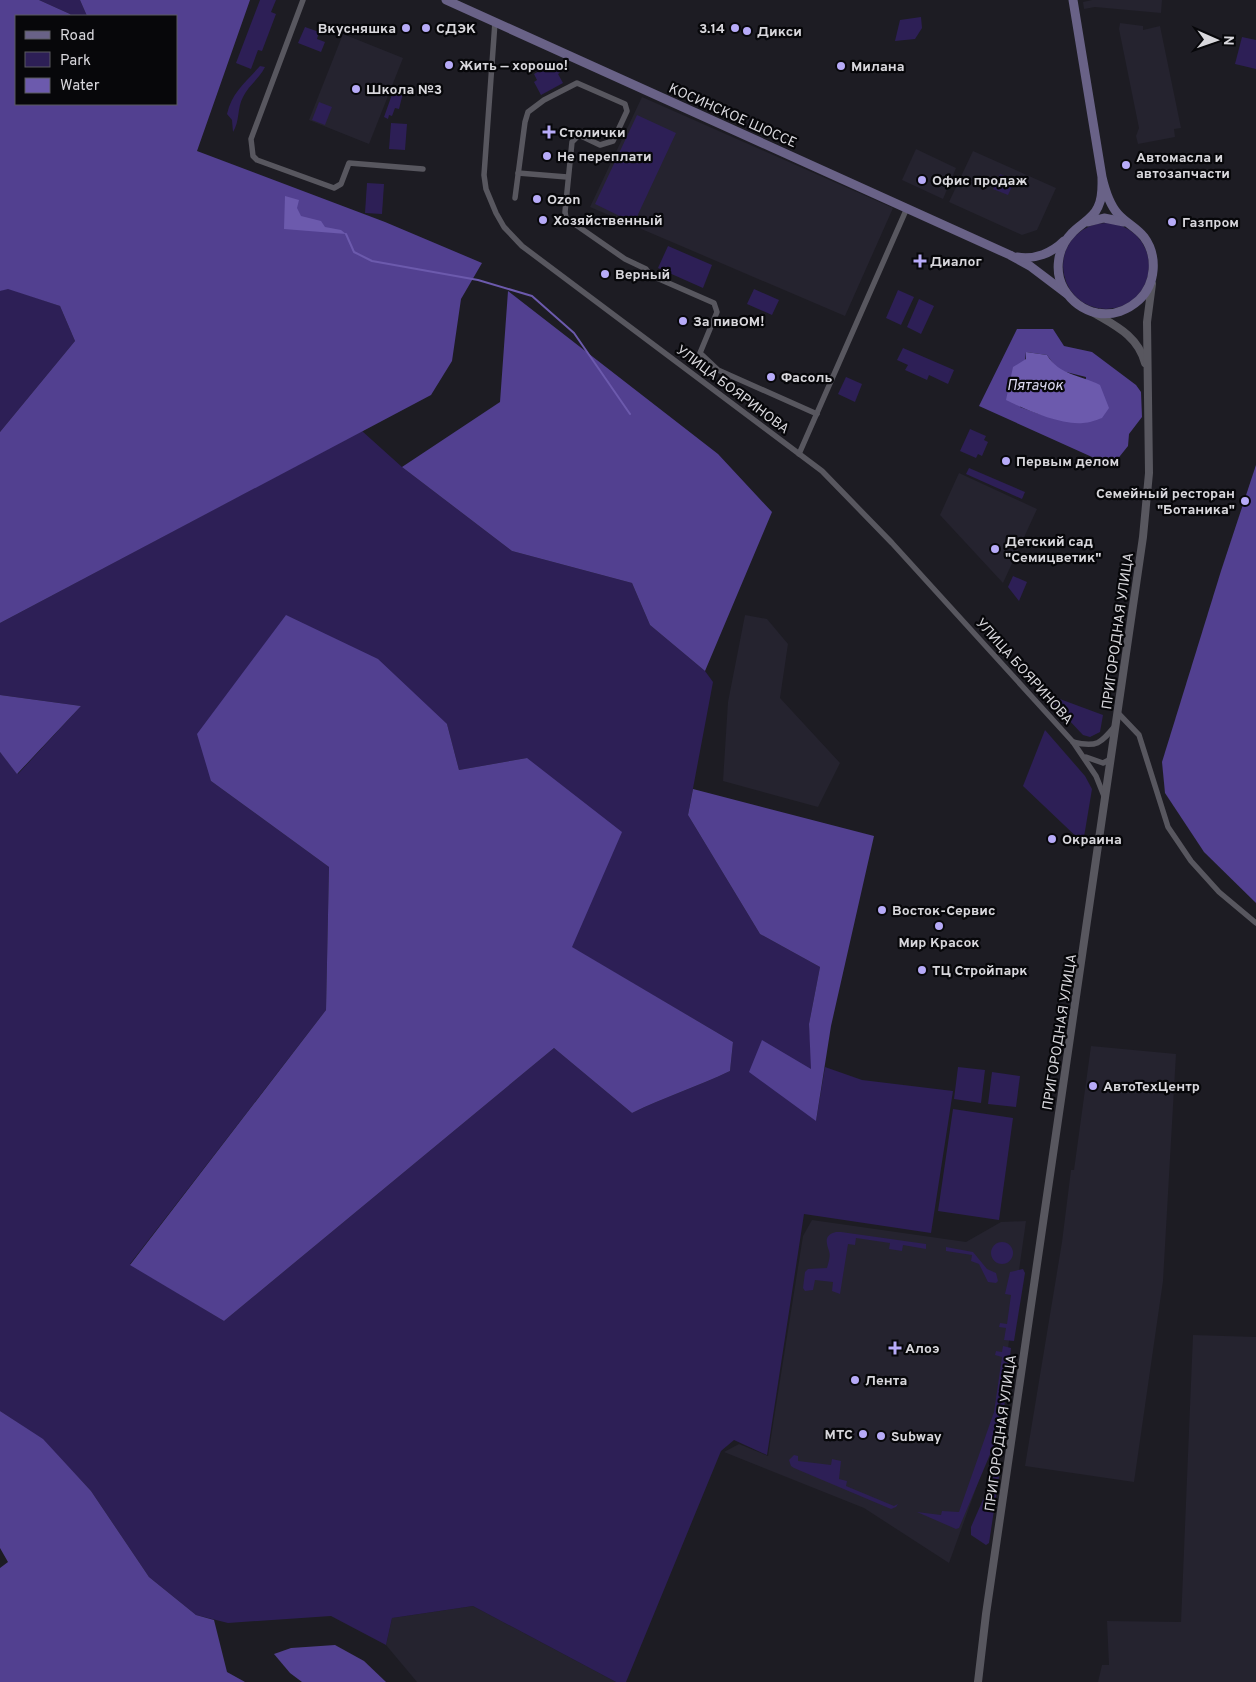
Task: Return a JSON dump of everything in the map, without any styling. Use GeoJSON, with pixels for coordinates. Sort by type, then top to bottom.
{"type":"FeatureCollection","features":[{"type":"Feature","properties":{"kind":"main road","name":"КОСИНСКОЕ ШОССЕ"},"geometry":{"type":"LineString","coordinates":[[446,0],[1010,254],[1030,266],[1067,294]]}},
{"type":"Feature","properties":{"kind":"main road"},"geometry":{"type":"LineString","coordinates":[[1073,0],[1102,177],[1110,202],[1119,215],[1138,230],[1149,246],[1154,264],[1147,290],[1134,305],[1108,314],[1090,311],[1074,302],[1067,294],[1060,278],[1059,259],[1065,242],[1074,231],[1094,220],[1113,219],[1131,225]]}},
{"type":"Feature","properties":{"kind":"main road","name":"КОСИНСКОЕ ШОССЕ"},"geometry":{"type":"LineString","coordinates":[[1010,254],[1024,258],[1037,257],[1053,250],[1092,216],[1099,205],[1102,192],[1102,177]]}},
{"type":"Feature","properties":{"kind":"street"},"geometry":{"type":"LineString","coordinates":[[303,0],[250,139],[253,156],[257,160],[334,188],[341,184],[349,163],[423,170]]}},
{"type":"Feature","properties":{"kind":"street","name":"УЛИЦА БОЯРИНОВА"},"geometry":{"type":"LineString","coordinates":[[495,22],[484,175],[493,206],[504,227],[522,246],[822,472],[892,543],[1073,742],[1085,756],[1101,786],[1105,802]]}},
{"type":"Feature","properties":{"kind":"street"},"geometry":{"type":"LineString","coordinates":[[515,198],[524,122],[528,112],[544,100],[577,83],[625,104],[627,111],[613,142],[600,145],[579,135],[574,138],[570,145],[565,212],[570,223],[625,259],[646,268],[650,275],[716,306],[717,312],[700,348],[701,356],[718,370],[817,414]]}},
{"type":"Feature","properties":{"kind":"street"},"geometry":{"type":"LineString","coordinates":[[518,173],[568,177]]}},
{"type":"Feature","properties":{"kind":"street"},"geometry":{"type":"LineString","coordinates":[[799,454],[907,208]]}},
{"type":"Feature","properties":{"kind":"street"},"geometry":{"type":"LineString","coordinates":[[1148,384],[1147,322],[1153,273]]}},
{"type":"Feature","properties":{"kind":"street"},"geometry":{"type":"LineString","coordinates":[[1090,311],[1131,337],[1142,355],[1148,384]]}},
{"type":"Feature","properties":{"kind":"street","name":"ПРИГОРОДНАЯ УЛИЦА"},"geometry":{"type":"LineString","coordinates":[[978,1682],[1147,505],[1150,428],[1148,384]]}},
{"type":"Feature","properties":{"kind":"street"},"geometry":{"type":"LineString","coordinates":[[1118,713],[1139,735],[1168,827],[1191,861],[1219,892],[1256,923]]}},
{"type":"Feature","properties":{"kind":"street","name":"УЛИЦА БОЯРИНОВА"},"geometry":{"type":"LineString","coordinates":[[1073,742],[1094,745],[1103,741],[1116,726]]}},
{"type":"Feature","properties":{"kind":"street"},"geometry":{"type":"LineString","coordinates":[[1085,756],[1103,763],[1111,759]]}},
{"type":"Feature","properties":{"kind":"shaded area"},"geometry":{"type":"Polygon","coordinates":[[[0,0],[39,0],[70,15],[15,15],[15,105],[178,105],[178,15],[87,15],[80,0],[250,0],[197,151],[385,222],[482,263],[461,299],[452,361],[431,395],[0,623],[0,432],[75,341],[60,306],[8,289],[0,291],[0,0]]]}},
{"type":"Feature","properties":{"kind":"shaded area"},"geometry":{"type":"Polygon","coordinates":[[[1092,0],[1162,0],[1161,13],[1095,7],[1084,9],[1083,2],[1092,0]]]}},
{"type":"Feature","properties":{"kind":"shaded area"},"geometry":{"type":"Polygon","coordinates":[[[1120,23],[1143,26],[1143,30],[1160,26],[1181,128],[1174,129],[1175,137],[1138,144],[1136,136],[1139,128],[1119,29],[1120,23]]]}},
{"type":"Feature","properties":{"kind":"shaded area","name":"Школа №3"},"geometry":{"type":"Polygon","coordinates":[[[343,34],[403,58],[369,144],[309,120],[343,34]]]}},
{"type":"Feature","properties":{"kind":"shaded area"},"geometry":{"type":"Polygon","coordinates":[[[642,97],[893,208],[845,316],[590,207],[642,97]]]}},
{"type":"Feature","properties":{"kind":"shaded area"},"geometry":{"type":"Polygon","coordinates":[[[916,149],[956,168],[943,199],[902,180],[916,149]]]}},
{"type":"Feature","properties":{"kind":"shaded area"},"geometry":{"type":"Polygon","coordinates":[[[973,151],[1056,188],[1037,230],[1022,235],[949,202],[973,151]]]}},
{"type":"Feature","properties":{"kind":"shaded area"},"geometry":{"type":"Polygon","coordinates":[[[508,291],[718,454],[772,512],[705,671],[650,625],[632,583],[512,551],[402,467],[500,402],[508,291]]]}},
{"type":"Feature","properties":{"kind":"shaded area"},"geometry":{"type":"Polygon","coordinates":[[[1017,329],[1053,329],[1064,346],[1092,352],[1136,385],[1141,392],[1142,417],[1129,434],[1128,446],[1112,466],[979,406],[1017,329]],[[1026,352],[1020,407],[1039,414],[1082,423],[1086,377],[1058,370],[1047,355],[1026,352]]]}},
{"type":"Feature","properties":{"kind":"shaded area"},"geometry":{"type":"Polygon","coordinates":[[[1256,465],[1256,903],[1204,852],[1165,793],[1162,762],[1256,465]]]}},
{"type":"Feature","properties":{"kind":"shaded area","name":"Детский сад \"Семицветик\""},"geometry":{"type":"Polygon","coordinates":[[[959,473],[1037,509],[1003,583],[940,515],[959,473]]]}},
{"type":"Feature","properties":{"kind":"shaded area"},"geometry":{"type":"Polygon","coordinates":[[[286,615],[378,659],[447,724],[459,770],[527,758],[622,832],[572,947],[733,1042],[730,1071],[632,1113],[554,1048],[224,1321],[130,1265],[326,1010],[329,867],[211,781],[197,734],[286,615]]]}},
{"type":"Feature","properties":{"kind":"shaded area"},"geometry":{"type":"Polygon","coordinates":[[[745,615],[767,619],[788,644],[780,698],[840,763],[818,807],[723,781],[728,702],[745,615]]]}},
{"type":"Feature","properties":{"kind":"shaded area"},"geometry":{"type":"Polygon","coordinates":[[[0,695],[81,706],[17,774],[0,752],[0,695]]]}},
{"type":"Feature","properties":{"kind":"shaded area"},"geometry":{"type":"Polygon","coordinates":[[[693,789],[874,836],[831,1026],[816,1121],[749,1072],[762,1040],[811,1069],[809,1024],[820,967],[760,934],[688,815],[693,789]]]}},
{"type":"Feature","properties":{"kind":"shaded area"},"geometry":{"type":"Polygon","coordinates":[[[1091,1046],[1176,1054],[1163,1281],[1134,1482],[1025,1466],[1062,1242],[1071,1170],[1074,1170],[1091,1046]]]}},
{"type":"Feature","properties":{"kind":"shaded area"},"geometry":{"type":"Polygon","coordinates":[[[812,1220],[966,1242],[1001,1222],[1026,1221],[996,1433],[949,1563],[864,1508],[724,1452],[739,1444],[768,1456],[803,1236],[812,1220]]]}},
{"type":"Feature","properties":{"kind":"shaded area"},"geometry":{"type":"Polygon","coordinates":[[[1193,1335],[1256,1337],[1256,1682],[1098,1682],[1102,1665],[1109,1665],[1107,1621],[1181,1622],[1193,1335]]]}},
{"type":"Feature","properties":{"kind":"shaded area"},"geometry":{"type":"Polygon","coordinates":[[[0,1411],[43,1439],[91,1491],[149,1577],[196,1615],[214,1620],[227,1672],[245,1682],[0,1682],[0,1568],[8,1562],[0,1548],[0,1411]]]}},
{"type":"Feature","properties":{"kind":"shaded area"},"geometry":{"type":"Polygon","coordinates":[[[473,1606],[616,1682],[417,1682],[386,1645],[392,1618],[473,1606]]]}},
{"type":"Feature","properties":{"kind":"shaded area"},"geometry":{"type":"Polygon","coordinates":[[[335,1645],[364,1661],[386,1682],[302,1682],[290,1673],[274,1654],[291,1648],[335,1645]]]}},
{"type":"Feature","properties":{"kind":"green space"},"geometry":{"type":"Polygon","coordinates":[[[39,0],[80,0],[87,15],[70,14],[39,0]]]}},
{"type":"Feature","properties":{"kind":"green space"},"geometry":{"type":"Polygon","coordinates":[[[260,0],[276,0],[271,12],[276,14],[262,51],[258,50],[251,69],[236,63],[260,0]]]}},
{"type":"Feature","properties":{"kind":"green space"},"geometry":{"type":"Polygon","coordinates":[[[921,17],[922,28],[915,39],[895,41],[900,20],[921,17]]]}},
{"type":"Feature","properties":{"kind":"green space"},"geometry":{"type":"Polygon","coordinates":[[[305,27],[319,32],[317,39],[325,42],[321,52],[298,43],[305,27]]]}},
{"type":"Feature","properties":{"kind":"green space"},"geometry":{"type":"Polygon","coordinates":[[[1242,37],[1256,40],[1256,69],[1235,64],[1242,37]]]}},
{"type":"Feature","properties":{"kind":"green space"},"geometry":{"type":"Polygon","coordinates":[[[557,61],[562,71],[558,74],[563,83],[541,95],[534,82],[537,80],[534,74],[557,61]]]}},
{"type":"Feature","properties":{"kind":"green space"},"geometry":{"type":"Polygon","coordinates":[[[260,66],[265,67],[243,97],[233,132],[232,120],[227,114],[229,106],[240,88],[260,66]]]}},
{"type":"Feature","properties":{"kind":"green space"},"geometry":{"type":"Polygon","coordinates":[[[395,86],[404,89],[399,109],[395,108],[392,116],[389,115],[388,119],[384,117],[395,86]]]}},
{"type":"Feature","properties":{"kind":"green space"},"geometry":{"type":"Polygon","coordinates":[[[319,102],[332,107],[325,125],[312,120],[319,102]]]}},
{"type":"Feature","properties":{"kind":"green space"},"geometry":{"type":"Polygon","coordinates":[[[637,115],[676,133],[634,223],[595,204],[637,115]]]}},
{"type":"Feature","properties":{"kind":"green space"},"geometry":{"type":"Polygon","coordinates":[[[391,123],[407,124],[405,150],[389,149],[391,123]]]}},
{"type":"Feature","properties":{"kind":"green space"},"geometry":{"type":"Polygon","coordinates":[[[1000,174],[1015,180],[1008,195],[993,189],[1000,174]]]}},
{"type":"Feature","properties":{"kind":"green space"},"geometry":{"type":"Polygon","coordinates":[[[367,183],[384,184],[382,214],[365,213],[367,183]]]}},
{"type":"Feature","properties":{"kind":"green space"},"geometry":{"type":"Polygon","coordinates":[[[1106,223],[1130,230],[1142,242],[1149,266],[1142,290],[1130,302],[1106,309],[1082,302],[1070,290],[1063,266],[1070,242],[1082,230],[1106,223]]]}},
{"type":"Feature","properties":{"kind":"green space"},"geometry":{"type":"Polygon","coordinates":[[[668,246],[712,265],[703,288],[658,268],[668,246]]]}},
{"type":"Feature","properties":{"kind":"green space"},"geometry":{"type":"Polygon","coordinates":[[[7,288],[60,306],[75,341],[0,432],[0,291],[7,288]]]}},
{"type":"Feature","properties":{"kind":"green space"},"geometry":{"type":"Polygon","coordinates":[[[754,289],[779,300],[772,315],[747,304],[754,289]]]}},
{"type":"Feature","properties":{"kind":"green space"},"geometry":{"type":"Polygon","coordinates":[[[898,290],[914,297],[901,325],[886,318],[898,290]]]}},
{"type":"Feature","properties":{"kind":"green space"},"geometry":{"type":"Polygon","coordinates":[[[919,299],[934,306],[921,334],[907,327],[919,299]]]}},
{"type":"Feature","properties":{"kind":"green space"},"geometry":{"type":"Polygon","coordinates":[[[903,348],[954,370],[948,384],[929,375],[927,380],[905,370],[908,365],[897,360],[903,348]]]}},
{"type":"Feature","properties":{"kind":"green space"},"geometry":{"type":"Polygon","coordinates":[[[846,377],[862,384],[855,402],[838,394],[846,377]]]}},
{"type":"Feature","properties":{"kind":"green space"},"geometry":{"type":"Polygon","coordinates":[[[970,429],[986,436],[984,440],[988,442],[982,456],[978,454],[976,458],[960,451],[970,429]]]}},
{"type":"Feature","properties":{"kind":"green space"},"geometry":{"type":"Polygon","coordinates":[[[362,431],[402,467],[512,551],[632,583],[650,625],[705,671],[713,682],[688,815],[760,934],[820,967],[809,1024],[816,1121],[825,1067],[862,1080],[953,1091],[931,1233],[804,1214],[767,1455],[734,1440],[721,1451],[626,1682],[616,1682],[473,1606],[392,1618],[386,1645],[331,1616],[228,1623],[196,1615],[149,1577],[91,1491],[43,1440],[0,1411],[0,752],[18,774],[81,706],[0,695],[0,623],[362,431]],[[447,724],[211,781],[329,867],[326,1010],[130,1264],[224,1321],[554,1048],[632,1113],[730,1071],[733,1042],[571,947],[527,758],[459,770],[447,724]]]}},
{"type":"Feature","properties":{"kind":"green space"},"geometry":{"type":"Polygon","coordinates":[[[969,468],[1025,492],[1022,499],[966,474],[969,468]]]}},
{"type":"Feature","properties":{"kind":"green space"},"geometry":{"type":"Polygon","coordinates":[[[1013,576],[1027,582],[1019,601],[1008,587],[1013,576]]]}},
{"type":"Feature","properties":{"kind":"green space"},"geometry":{"type":"Polygon","coordinates":[[[1049,695],[1103,715],[1100,732],[1090,737],[1083,735],[1048,698],[1049,695]]]}},
{"type":"Feature","properties":{"kind":"green space"},"geometry":{"type":"Polygon","coordinates":[[[1045,730],[1085,776],[1092,789],[1083,843],[1023,786],[1045,730]]]}},
{"type":"Feature","properties":{"kind":"green space"},"geometry":{"type":"Polygon","coordinates":[[[958,1067],[985,1070],[981,1103],[954,1099],[958,1067]]]}},
{"type":"Feature","properties":{"kind":"green space"},"geometry":{"type":"Polygon","coordinates":[[[992,1072],[1020,1076],[1016,1107],[988,1104],[992,1072]]]}},
{"type":"Feature","properties":{"kind":"green space"},"geometry":{"type":"Polygon","coordinates":[[[953,1109],[1013,1118],[999,1220],[938,1211],[953,1109]]]}},
{"type":"Feature","properties":{"kind":"green space"},"geometry":{"type":"Polygon","coordinates":[[[836,1232],[926,1244],[926,1249],[903,1245],[902,1251],[889,1249],[890,1243],[856,1238],[855,1245],[848,1244],[840,1294],[832,1291],[833,1282],[815,1280],[813,1290],[805,1291],[803,1288],[805,1272],[808,1269],[827,1268],[830,1253],[827,1239],[829,1235],[836,1232]]]}},
{"type":"Feature","properties":{"kind":"green space"},"geometry":{"type":"Polygon","coordinates":[[[1002,1242],[1010,1245],[1013,1253],[1010,1261],[1002,1264],[994,1261],[991,1253],[994,1245],[1002,1242]]]}},
{"type":"Feature","properties":{"kind":"green space"},"geometry":{"type":"Polygon","coordinates":[[[946,1247],[973,1252],[987,1269],[996,1273],[998,1281],[996,1283],[988,1282],[979,1264],[971,1261],[972,1255],[946,1251],[946,1247]]]}},
{"type":"Feature","properties":{"kind":"green space"},"geometry":{"type":"Polygon","coordinates":[[[1023,1269],[1025,1273],[1014,1341],[1004,1340],[1006,1328],[999,1327],[1000,1323],[1007,1324],[1011,1295],[1005,1294],[1010,1272],[1023,1269]]]}},
{"type":"Feature","properties":{"kind":"green space"},"geometry":{"type":"Polygon","coordinates":[[[1003,1346],[1011,1348],[1002,1426],[959,1528],[956,1529],[917,1512],[941,1515],[942,1511],[959,1512],[994,1412],[1002,1357],[995,1355],[996,1351],[1002,1352],[1003,1346]]]}},
{"type":"Feature","properties":{"kind":"green space"},"geometry":{"type":"Polygon","coordinates":[[[794,1455],[798,1456],[798,1461],[831,1465],[832,1459],[841,1461],[839,1479],[847,1481],[846,1486],[894,1506],[898,1504],[891,1509],[794,1468],[789,1460],[794,1455]]]}},
{"type":"Feature","properties":{"kind":"green space"},"geometry":{"type":"Polygon","coordinates":[[[999,1463],[1001,1464],[989,1543],[986,1545],[971,1535],[971,1527],[999,1463]]]}},
{"type":"Feature","properties":{"kind":"water"},"geometry":{"type":"Polygon","coordinates":[[[285,196],[299,200],[297,208],[301,216],[321,221],[325,227],[341,230],[346,234],[284,229],[285,196]]]}},
{"type":"Feature","properties":{"kind":"water","name":"Пятачок"},"geometry":{"type":"Polygon","coordinates":[[[1026,352],[1047,355],[1052,362],[1064,371],[1100,385],[1109,408],[1102,418],[1085,423],[1064,422],[1033,412],[1006,400],[1013,367],[1026,359],[1026,352]]]}},
{"type":"Feature","properties":{"kind":"waterway"},"geometry":{"type":"LineString","coordinates":[[346,234],[354,252],[372,261],[478,280],[532,296],[574,333],[630,414]]}},
{"type":"Feature","properties":{"kind":"place","name":"Вкусняшка"},"geometry":{"type":"Point","coordinates":[406,28]}},
{"type":"Feature","properties":{"kind":"place","name":"СДЭК"},"geometry":{"type":"Point","coordinates":[426,28]}},
{"type":"Feature","properties":{"kind":"place","name":"3.14"},"geometry":{"type":"Point","coordinates":[735,28]}},
{"type":"Feature","properties":{"kind":"place","name":"Дикси"},"geometry":{"type":"Point","coordinates":[747,31]}},
{"type":"Feature","properties":{"kind":"place","name":"Жить — хорошо!"},"geometry":{"type":"Point","coordinates":[449,65]}},
{"type":"Feature","properties":{"kind":"place","name":"Милана"},"geometry":{"type":"Point","coordinates":[841,66]}},
{"type":"Feature","properties":{"kind":"place","name":"Школа №3"},"geometry":{"type":"Point","coordinates":[356,89]}},
{"type":"Feature","properties":{"kind":"place","name":"Столички"},"geometry":{"type":"Point","coordinates":[549,132]}},
{"type":"Feature","properties":{"kind":"place","name":"Не переплати"},"geometry":{"type":"Point","coordinates":[547,156]}},
{"type":"Feature","properties":{"kind":"place","name":"Автомасла и автозапчасти"},"geometry":{"type":"Point","coordinates":[1126,165]}},
{"type":"Feature","properties":{"kind":"place","name":"Офис продаж"},"geometry":{"type":"Point","coordinates":[922,180]}},
{"type":"Feature","properties":{"kind":"place","name":"Ozon"},"geometry":{"type":"Point","coordinates":[537,199]}},
{"type":"Feature","properties":{"kind":"place","name":"Хозяйственный"},"geometry":{"type":"Point","coordinates":[543,220]}},
{"type":"Feature","properties":{"kind":"place","name":"Газпром"},"geometry":{"type":"Point","coordinates":[1172,222]}},
{"type":"Feature","properties":{"kind":"place","name":"Диалог"},"geometry":{"type":"Point","coordinates":[920,261]}},
{"type":"Feature","properties":{"kind":"place","name":"Верный"},"geometry":{"type":"Point","coordinates":[605,274]}},
{"type":"Feature","properties":{"kind":"place","name":"За пивОМ!"},"geometry":{"type":"Point","coordinates":[683,321]}},
{"type":"Feature","properties":{"kind":"place","name":"Фасоль"},"geometry":{"type":"Point","coordinates":[771,377]}},
{"type":"Feature","properties":{"kind":"place","name":"Первым делом"},"geometry":{"type":"Point","coordinates":[1006,461]}},
{"type":"Feature","properties":{"kind":"place","name":"Семейный ресторан \"Ботаника\""},"geometry":{"type":"Point","coordinates":[1245,501]}},
{"type":"Feature","properties":{"kind":"place","name":"Детский сад \"Семицветик\""},"geometry":{"type":"Point","coordinates":[995,549]}},
{"type":"Feature","properties":{"kind":"place","name":"Окраина"},"geometry":{"type":"Point","coordinates":[1052,839]}},
{"type":"Feature","properties":{"kind":"place","name":"Восток-Сервис"},"geometry":{"type":"Point","coordinates":[882,910]}},
{"type":"Feature","properties":{"kind":"place","name":"Мир Красок"},"geometry":{"type":"Point","coordinates":[939,926]}},
{"type":"Feature","properties":{"kind":"place","name":"ТЦ Стройпарк"},"geometry":{"type":"Point","coordinates":[922,970]}},
{"type":"Feature","properties":{"kind":"place","name":"АвтоТехЦентр"},"geometry":{"type":"Point","coordinates":[1093,1086]}},
{"type":"Feature","properties":{"kind":"place","name":"Алоэ"},"geometry":{"type":"Point","coordinates":[895,1348]}},
{"type":"Feature","properties":{"kind":"place","name":"Лента"},"geometry":{"type":"Point","coordinates":[855,1380]}},
{"type":"Feature","properties":{"kind":"place","name":"МТС"},"geometry":{"type":"Point","coordinates":[863,1434]}},
{"type":"Feature","properties":{"kind":"place","name":"Subway"},"geometry":{"type":"Point","coordinates":[881,1436]}}]}
